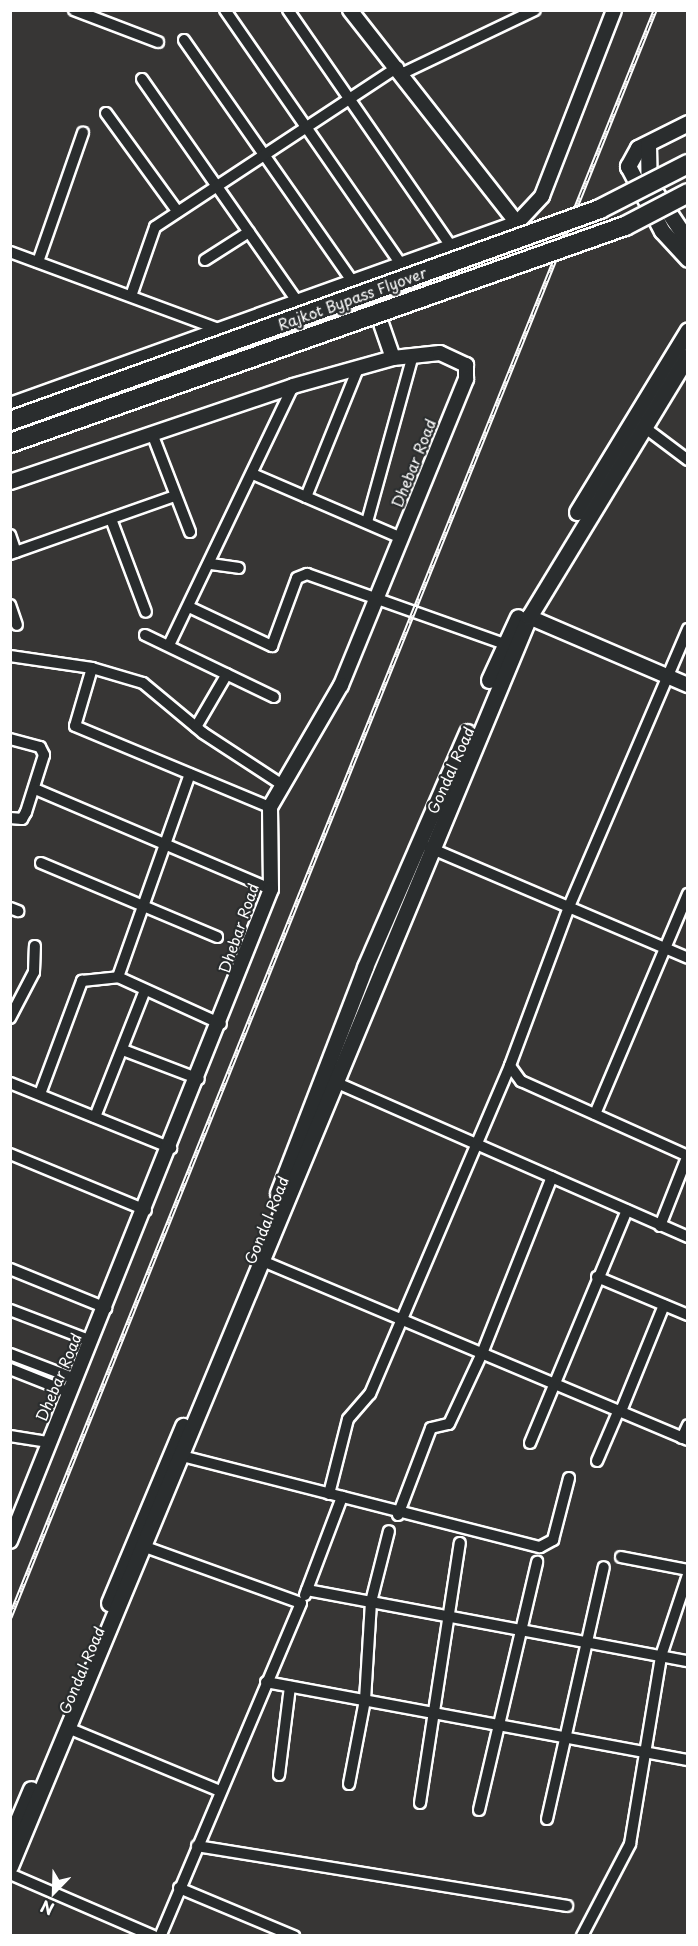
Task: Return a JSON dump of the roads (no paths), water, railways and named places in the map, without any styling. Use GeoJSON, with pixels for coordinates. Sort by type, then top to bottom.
{"type":"FeatureCollection","features":[{"type":"Feature","properties":{"kind":"highway","name":"Rajkot Bypass Flyover"},"geometry":{"type":"LineString","coordinates":[[10,421],[600,209],[687,164]]}},
{"type":"Feature","properties":{"kind":"highway","name":"Rajkot Bypass Flyover"},"geometry":{"type":"LineString","coordinates":[[10,443],[625,226],[687,193]]}},
{"type":"Feature","properties":{"kind":"main road"},"geometry":{"type":"LineString","coordinates":[[686,259],[662,231],[630,174],[633,152],[687,123]]}},
{"type":"Feature","properties":{"kind":"main road"},"geometry":{"type":"LineString","coordinates":[[648,144],[649,183],[687,241]]}},
{"type":"Feature","properties":{"kind":"main road"},"geometry":{"type":"LineString","coordinates":[[10,1866],[68,1728],[140,1545],[182,1456],[260,1260],[335,1082],[423,845],[527,610],[638,423],[687,330]]}},
{"type":"Feature","properties":{"kind":"main road"},"geometry":{"type":"LineString","coordinates":[[638,423],[687,356]]}},
{"type":"Feature","properties":{"kind":"main road","name":"Gondal Road"},"geometry":{"type":"LineString","coordinates":[[10,1839],[140,1545],[505,644],[527,610]]}},
{"type":"Feature","properties":{"kind":"street"},"geometry":{"type":"LineString","coordinates":[[74,10],[158,42]]}},
{"type":"Feature","properties":{"kind":"street"},"geometry":{"type":"LineString","coordinates":[[225,10],[403,267]]}},
{"type":"Feature","properties":{"kind":"street"},"geometry":{"type":"LineString","coordinates":[[288,10],[453,249]]}},
{"type":"Feature","properties":{"kind":"street"},"geometry":{"type":"LineString","coordinates":[[350,10],[400,70],[517,223]]}},
{"type":"Feature","properties":{"kind":"street"},"geometry":{"type":"LineString","coordinates":[[130,296],[152,231],[178,212],[350,99],[400,70],[535,10]]}},
{"type":"Feature","properties":{"kind":"street"},"geometry":{"type":"LineString","coordinates":[[10,405],[299,304],[359,280],[403,267],[517,223],[542,196],[614,10]]}},
{"type":"Feature","properties":{"kind":"street"},"geometry":{"type":"LineString","coordinates":[[184,40],[263,156],[359,280],[393,358]]}},
{"type":"Feature","properties":{"kind":"street"},"geometry":{"type":"LineString","coordinates":[[142,79],[299,304]]}},
{"type":"Feature","properties":{"kind":"street"},"geometry":{"type":"LineString","coordinates":[[106,113],[178,212]]}},
{"type":"Feature","properties":{"kind":"street"},"geometry":{"type":"LineString","coordinates":[[38,262],[83,133]]}},
{"type":"Feature","properties":{"kind":"street"},"geometry":{"type":"LineString","coordinates":[[205,261],[249,232]]}},
{"type":"Feature","properties":{"kind":"street"},"geometry":{"type":"LineString","coordinates":[[10,252],[221,330]]}},
{"type":"Feature","properties":{"kind":"street"},"geometry":{"type":"LineString","coordinates":[[366,522],[413,356]]}},
{"type":"Feature","properties":{"kind":"street","name":"Dhebar Road"},"geometry":{"type":"LineString","coordinates":[[10,482],[153,436],[293,386],[393,358],[454,356],[467,371],[338,692],[280,784],[270,807],[271,889],[199,1079],[106,1308],[68,1392],[10,1541]]}},
{"type":"Feature","properties":{"kind":"street"},"geometry":{"type":"LineString","coordinates":[[306,497],[358,368]]}},
{"type":"Feature","properties":{"kind":"street"},"geometry":{"type":"LineString","coordinates":[[169,645],[255,475],[293,386]]}},
{"type":"Feature","properties":{"kind":"street"},"geometry":{"type":"LineString","coordinates":[[638,423],[687,460]]}},
{"type":"Feature","properties":{"kind":"street"},"geometry":{"type":"LineString","coordinates":[[153,436],[190,532]]}},
{"type":"Feature","properties":{"kind":"street"},"geometry":{"type":"LineString","coordinates":[[255,475],[400,538]]}},
{"type":"Feature","properties":{"kind":"street"},"geometry":{"type":"LineString","coordinates":[[10,535],[14,553],[175,496]]}},
{"type":"Feature","properties":{"kind":"street"},"geometry":{"type":"LineString","coordinates":[[111,519],[146,612]]}},
{"type":"Feature","properties":{"kind":"street"},"geometry":{"type":"LineString","coordinates":[[211,564],[239,568]]}},
{"type":"Feature","properties":{"kind":"street"},"geometry":{"type":"LineString","coordinates":[[189,607],[272,646],[300,575],[378,597],[505,644]]}},
{"type":"Feature","properties":{"kind":"street"},"geometry":{"type":"LineString","coordinates":[[10,604],[17,625]]}},
{"type":"Feature","properties":{"kind":"street"},"geometry":{"type":"LineString","coordinates":[[527,610],[687,685]]}},
{"type":"Feature","properties":{"kind":"street"},"geometry":{"type":"LineString","coordinates":[[329,1494],[348,1419],[370,1394],[474,1143],[510,1066],[569,907],[687,629]]}},
{"type":"Feature","properties":{"kind":"street"},"geometry":{"type":"LineString","coordinates":[[146,635],[274,697]]}},
{"type":"Feature","properties":{"kind":"street"},"geometry":{"type":"LineString","coordinates":[[10,656],[92,668],[143,683],[196,727],[280,784]]}},
{"type":"Feature","properties":{"kind":"street"},"geometry":{"type":"LineString","coordinates":[[92,668],[75,726],[270,807]]}},
{"type":"Feature","properties":{"kind":"street"},"geometry":{"type":"LineString","coordinates":[[196,727],[227,674]]}},
{"type":"Feature","properties":{"kind":"street"},"geometry":{"type":"LineString","coordinates":[[10,739],[40,747],[44,755],[35,789],[22,819],[10,818]]}},
{"type":"Feature","properties":{"kind":"street"},"geometry":{"type":"LineString","coordinates":[[118,977],[168,847],[190,774]]}},
{"type":"Feature","properties":{"kind":"street"},"geometry":{"type":"LineString","coordinates":[[35,789],[271,889]]}},
{"type":"Feature","properties":{"kind":"street"},"geometry":{"type":"LineString","coordinates":[[423,845],[687,958]]}},
{"type":"Feature","properties":{"kind":"street"},"geometry":{"type":"LineString","coordinates":[[41,863],[143,908],[217,937]]}},
{"type":"Feature","properties":{"kind":"street"},"geometry":{"type":"LineString","coordinates":[[594,1114],[687,894]]}},
{"type":"Feature","properties":{"kind":"street"},"geometry":{"type":"LineString","coordinates":[[10,1018],[34,972],[35,946]]}},
{"type":"Feature","properties":{"kind":"street"},"geometry":{"type":"LineString","coordinates":[[40,1094],[82,981],[118,977],[221,1024]]}},
{"type":"Feature","properties":{"kind":"street"},"geometry":{"type":"LineString","coordinates":[[95,1117],[145,990]]}},
{"type":"Feature","properties":{"kind":"street"},"geometry":{"type":"LineString","coordinates":[[123,1050],[199,1079]]}},
{"type":"Feature","properties":{"kind":"street"},"geometry":{"type":"LineString","coordinates":[[510,1066],[521,1081],[687,1155],[660,1226]]}},
{"type":"Feature","properties":{"kind":"street"},"geometry":{"type":"LineString","coordinates":[[335,1082],[687,1238]]}},
{"type":"Feature","properties":{"kind":"street"},"geometry":{"type":"LineString","coordinates":[[10,1083],[171,1148]]}},
{"type":"Feature","properties":{"kind":"street"},"geometry":{"type":"LineString","coordinates":[[10,1154],[146,1210]]}},
{"type":"Feature","properties":{"kind":"street"},"geometry":{"type":"LineString","coordinates":[[399,1514],[431,1428],[449,1424],[483,1351],[552,1177]]}},
{"type":"Feature","properties":{"kind":"street"},"geometry":{"type":"LineString","coordinates":[[530,1443],[597,1277],[627,1210]]}},
{"type":"Feature","properties":{"kind":"street"},"geometry":{"type":"LineString","coordinates":[[260,1260],[483,1351],[685,1439],[687,1425]]}},
{"type":"Feature","properties":{"kind":"street"},"geometry":{"type":"LineString","coordinates":[[10,1269],[106,1308]]}},
{"type":"Feature","properties":{"kind":"street"},"geometry":{"type":"LineString","coordinates":[[597,1277],[687,1315]]}},
{"type":"Feature","properties":{"kind":"street"},"geometry":{"type":"LineString","coordinates":[[597,1461],[664,1305]]}},
{"type":"Feature","properties":{"kind":"street"},"geometry":{"type":"LineString","coordinates":[[10,1310],[91,1341]]}},
{"type":"Feature","properties":{"kind":"street"},"geometry":{"type":"LineString","coordinates":[[10,1354],[74,1378]]}},
{"type":"Feature","properties":{"kind":"street"},"geometry":{"type":"LineString","coordinates":[[10,1369],[68,1392]]}},
{"type":"Feature","properties":{"kind":"street"},"geometry":{"type":"LineString","coordinates":[[10,1436],[49,1442]]}},
{"type":"Feature","properties":{"kind":"street"},"geometry":{"type":"LineString","coordinates":[[182,1456],[399,1514],[540,1547],[553,1540],[569,1478]]}},
{"type":"Feature","properties":{"kind":"street"},"geometry":{"type":"LineString","coordinates":[[160,1935],[266,1682],[308,1590],[342,1497]]}},
{"type":"Feature","properties":{"kind":"street"},"geometry":{"type":"LineString","coordinates":[[349,1784],[366,1700],[370,1602],[389,1531]]}},
{"type":"Feature","properties":{"kind":"street"},"geometry":{"type":"LineString","coordinates":[[420,1803],[435,1713],[445,1617],[460,1543]]}},
{"type":"Feature","properties":{"kind":"street"},"geometry":{"type":"LineString","coordinates":[[140,1545],[301,1603]]}},
{"type":"Feature","properties":{"kind":"street"},"geometry":{"type":"LineString","coordinates":[[582,1935],[630,1844],[661,1656],[687,1577],[621,1557]]}},
{"type":"Feature","properties":{"kind":"street"},"geometry":{"type":"LineString","coordinates":[[479,1810],[496,1721],[524,1630],[537,1562]]}},
{"type":"Feature","properties":{"kind":"street"},"geometry":{"type":"LineString","coordinates":[[547,1819],[604,1567]]}},
{"type":"Feature","properties":{"kind":"street"},"geometry":{"type":"LineString","coordinates":[[308,1590],[687,1661]]}},
{"type":"Feature","properties":{"kind":"street"},"geometry":{"type":"LineString","coordinates":[[266,1682],[435,1713],[496,1721],[564,1738],[687,1760]]}},
{"type":"Feature","properties":{"kind":"street"},"geometry":{"type":"LineString","coordinates":[[279,1775],[290,1687]]}},
{"type":"Feature","properties":{"kind":"street"},"geometry":{"type":"LineString","coordinates":[[68,1728],[220,1791]]}},
{"type":"Feature","properties":{"kind":"street"},"geometry":{"type":"LineString","coordinates":[[197,1846],[567,1906]]}},
{"type":"Feature","properties":{"kind":"street"},"geometry":{"type":"LineString","coordinates":[[10,1874],[153,1935]]}},
{"type":"Feature","properties":{"kind":"street"},"geometry":{"type":"LineString","coordinates":[[179,1888],[273,1931],[294,1935]]}},
{"type":"Feature","properties":{"kind":"railway"},"geometry":{"type":"LineString","coordinates":[[10,1617],[655,10]]}}]}
